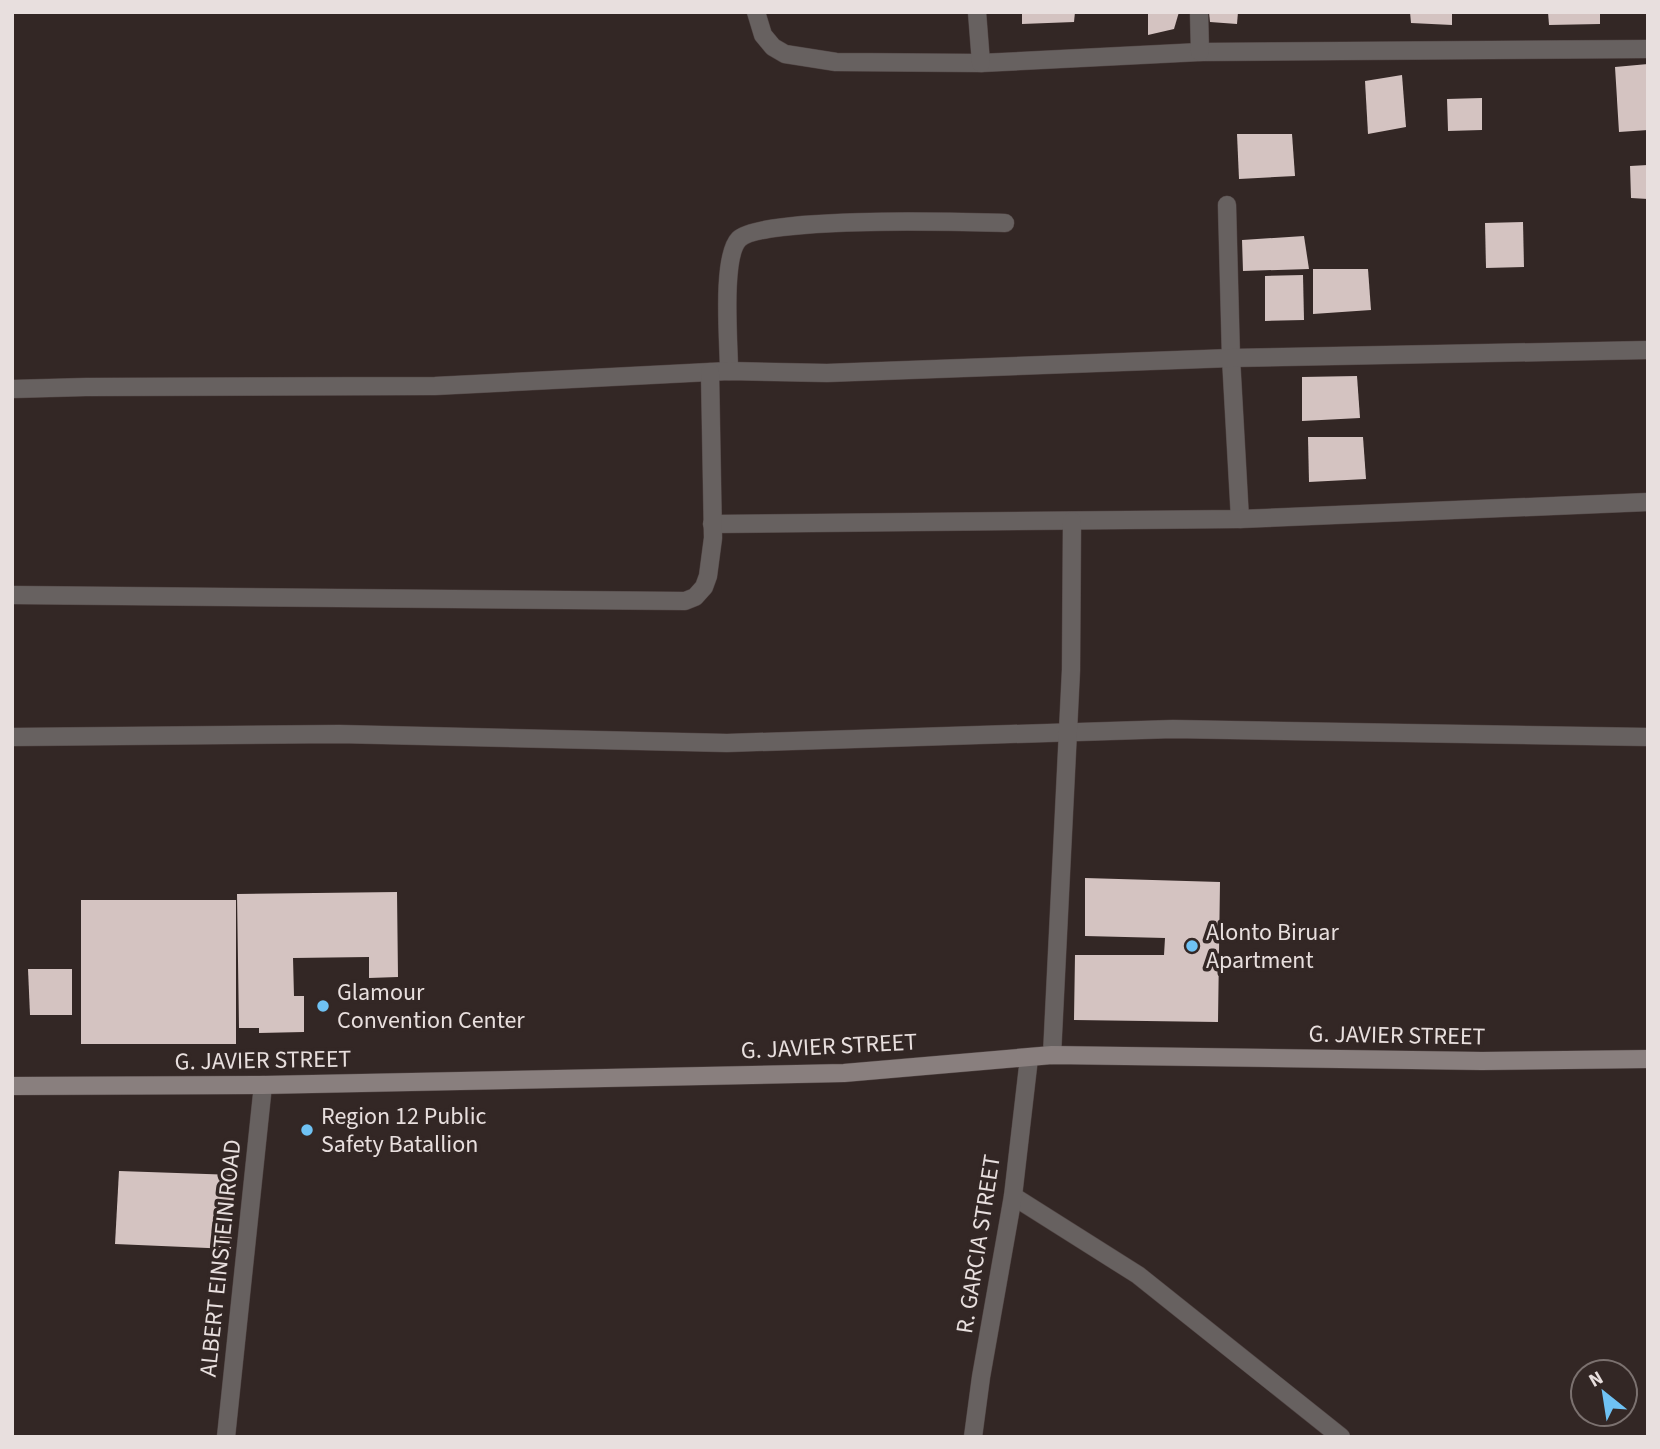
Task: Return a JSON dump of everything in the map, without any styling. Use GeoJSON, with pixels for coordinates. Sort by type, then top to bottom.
{"type":"FeatureCollection","features":[{"type":"Feature","properties":{"kind":"street"},"geometry":{"type":"LineString","coordinates":[[755,12],[763,34],[773,47],[785,54],[836,62],[981,63],[1200,52],[1648,49]]}},
{"type":"Feature","properties":{"kind":"street"},"geometry":{"type":"LineString","coordinates":[[977,12],[981,63]]}},
{"type":"Feature","properties":{"kind":"street"},"geometry":{"type":"LineString","coordinates":[[1199,12],[1200,52]]}},
{"type":"Feature","properties":{"kind":"street"},"geometry":{"type":"LineString","coordinates":[[1227,205],[1231,358],[1240,519]]}},
{"type":"Feature","properties":{"kind":"street"},"geometry":{"type":"LineString","coordinates":[[729,371],[727,284],[732,250],[740,238],[771,227],[906,220],[1005,223]]}},
{"type":"Feature","properties":{"kind":"street"},"geometry":{"type":"LineString","coordinates":[[12,389],[435,386],[729,371],[827,373],[1231,358],[1648,350]]}},
{"type":"Feature","properties":{"kind":"street"},"geometry":{"type":"LineString","coordinates":[[12,595],[685,601],[695,597],[704,587],[708,576],[712,524],[710,372]]}},
{"type":"Feature","properties":{"kind":"street"},"geometry":{"type":"LineString","coordinates":[[712,524],[1240,519],[1648,502]]}},
{"type":"Feature","properties":{"kind":"street"},"geometry":{"type":"LineString","coordinates":[[1052,1055],[1071,670],[1072,521]]}},
{"type":"Feature","properties":{"kind":"street"},"geometry":{"type":"LineString","coordinates":[[12,737],[339,734],[727,743],[1173,729],[1648,737]]}},
{"type":"Feature","properties":{"kind":"street","name":"G. JAVIER STREET"},"geometry":{"type":"LineString","coordinates":[[12,1086],[263,1085],[844,1073],[1052,1055],[1482,1061],[1648,1059]]}},
{"type":"Feature","properties":{"kind":"street","name":"R. GARCIA STREET"},"geometry":{"type":"LineString","coordinates":[[973,1437],[1013,1196],[1029,1058]]}},
{"type":"Feature","properties":{"kind":"street","name":"ALBERT EINSTEIN ROAD"},"geometry":{"type":"LineString","coordinates":[[226,1437],[263,1085]]}},
{"type":"Feature","properties":{"kind":"street"},"geometry":{"type":"LineString","coordinates":[[1013,1196],[1138,1275],[1341,1437]]}},
{"type":"Feature","properties":{"kind":"building"},"geometry":{"type":"Polygon","coordinates":[[[1022,12],[1075,12],[1074,22],[1022,24],[1022,12]]]}},
{"type":"Feature","properties":{"kind":"building"},"geometry":{"type":"Polygon","coordinates":[[[1148,12],[1179,12],[1174,29],[1148,35],[1148,12]]]}},
{"type":"Feature","properties":{"kind":"building"},"geometry":{"type":"Polygon","coordinates":[[[1209,12],[1238,12],[1237,24],[1210,22],[1209,12]]]}},
{"type":"Feature","properties":{"kind":"building"},"geometry":{"type":"Polygon","coordinates":[[[1410,12],[1452,12],[1452,25],[1411,23],[1410,12]]]}},
{"type":"Feature","properties":{"kind":"building"},"geometry":{"type":"Polygon","coordinates":[[[1548,12],[1600,12],[1600,24],[1549,25],[1548,12]]]}},
{"type":"Feature","properties":{"kind":"building"},"geometry":{"type":"Polygon","coordinates":[[[1648,64],[1648,130],[1619,132],[1615,67],[1648,64]]]}},
{"type":"Feature","properties":{"kind":"building"},"geometry":{"type":"Polygon","coordinates":[[[1402,75],[1406,127],[1368,134],[1365,81],[1402,75]]]}},
{"type":"Feature","properties":{"kind":"building"},"geometry":{"type":"Polygon","coordinates":[[[1482,98],[1482,130],[1448,131],[1447,99],[1482,98]]]}},
{"type":"Feature","properties":{"kind":"building"},"geometry":{"type":"Polygon","coordinates":[[[1237,134],[1292,134],[1295,176],[1239,179],[1237,134]]]}},
{"type":"Feature","properties":{"kind":"building"},"geometry":{"type":"Polygon","coordinates":[[[1648,165],[1648,199],[1631,198],[1630,166],[1648,165]]]}},
{"type":"Feature","properties":{"kind":"building"},"geometry":{"type":"Polygon","coordinates":[[[1523,222],[1524,267],[1486,268],[1485,223],[1523,222]]]}},
{"type":"Feature","properties":{"kind":"building"},"geometry":{"type":"Polygon","coordinates":[[[1304,236],[1309,269],[1243,271],[1242,240],[1304,236]]]}},
{"type":"Feature","properties":{"kind":"building"},"geometry":{"type":"Polygon","coordinates":[[[1313,269],[1368,269],[1371,310],[1313,314],[1313,269]]]}},
{"type":"Feature","properties":{"kind":"building"},"geometry":{"type":"Polygon","coordinates":[[[1303,275],[1304,320],[1265,321],[1265,276],[1303,275]]]}},
{"type":"Feature","properties":{"kind":"building"},"geometry":{"type":"Polygon","coordinates":[[[1357,376],[1360,418],[1302,421],[1302,377],[1357,376]]]}},
{"type":"Feature","properties":{"kind":"building"},"geometry":{"type":"Polygon","coordinates":[[[1308,437],[1363,437],[1366,479],[1309,482],[1308,437]]]}},
{"type":"Feature","properties":{"kind":"building","name":"Alonto Biruar Apartment"},"geometry":{"type":"Polygon","coordinates":[[[1085,878],[1220,882],[1218,1022],[1074,1020],[1075,955],[1164,955],[1165,938],[1085,936],[1085,878]]]}},
{"type":"Feature","properties":{"kind":"building"},"geometry":{"type":"Polygon","coordinates":[[[397,892],[398,977],[369,978],[369,957],[293,958],[294,996],[304,996],[304,1032],[259,1033],[259,1028],[239,1028],[237,894],[397,892]]]}},
{"type":"Feature","properties":{"kind":"building"},"geometry":{"type":"Polygon","coordinates":[[[81,900],[236,900],[236,1044],[81,1044],[81,900]]]}},
{"type":"Feature","properties":{"kind":"building"},"geometry":{"type":"Polygon","coordinates":[[[28,969],[72,969],[72,1015],[30,1015],[28,969]]]}},
{"type":"Feature","properties":{"kind":"building"},"geometry":{"type":"Polygon","coordinates":[[[119,1171],[235,1175],[231,1249],[115,1244],[119,1171]]]}},
{"type":"Feature","properties":{"kind":"place","name":"Alonto Biruar Apartment"},"geometry":{"type":"Point","coordinates":[1192,946]}},
{"type":"Feature","properties":{"kind":"place","name":"Glamour Convention Center"},"geometry":{"type":"Point","coordinates":[323,1006]}},
{"type":"Feature","properties":{"kind":"place","name":"Region 12 Public Safety Batallion"},"geometry":{"type":"Point","coordinates":[307,1130]}}]}
